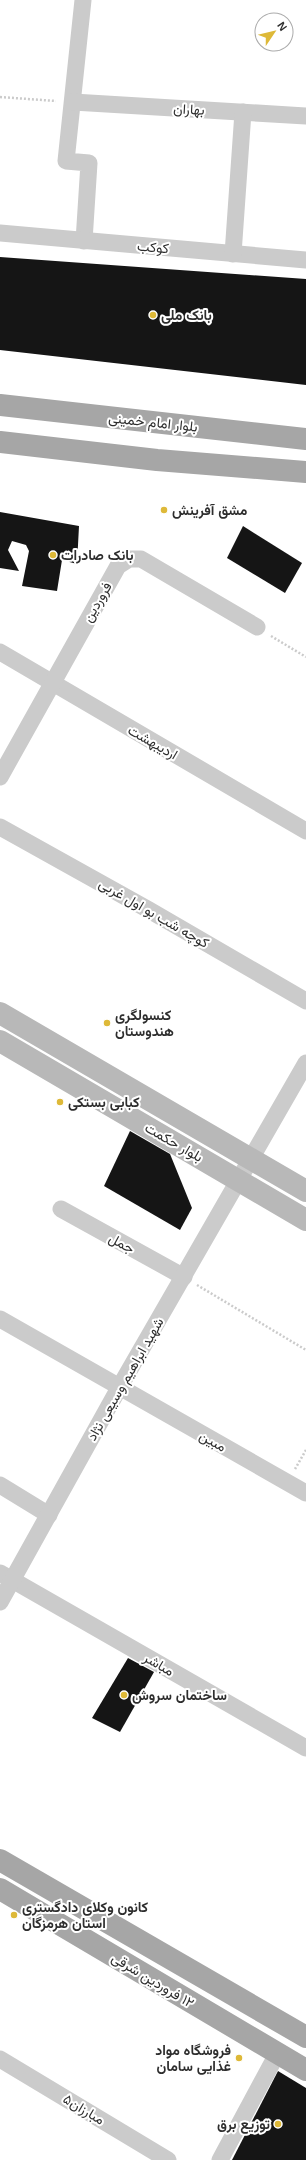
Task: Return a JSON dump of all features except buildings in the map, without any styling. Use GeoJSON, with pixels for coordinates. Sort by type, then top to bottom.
{"type":"FeatureCollection","features":[{"type":"Feature","properties":{"kind":"main road","name":"بلوار امام خمینی"},"geometry":{"type":"LineString","coordinates":[[0,405],[306,439]]}},
{"type":"Feature","properties":{"kind":"main road"},"geometry":{"type":"LineString","coordinates":[[0,442],[157,460],[306,472]]}},
{"type":"Feature","properties":{"kind":"main road","name":"١٢ فروردین شرقی"},"geometry":{"type":"LineString","coordinates":[[0,1860],[306,2037]]}},
{"type":"Feature","properties":{"kind":"main road","name":"١٢ فروردین شرقی"},"geometry":{"type":"LineString","coordinates":[[0,1889],[306,2070]]}},
{"type":"Feature","properties":{"kind":"street"},"geometry":{"type":"LineString","coordinates":[[83,0],[66,161],[90,163],[84,241]]}},
{"type":"Feature","properties":{"kind":"street","name":"بهاران"},"geometry":{"type":"LineString","coordinates":[[73,102],[306,116]]}},
{"type":"Feature","properties":{"kind":"street"},"geometry":{"type":"LineString","coordinates":[[234,254],[244,112]]}},
{"type":"Feature","properties":{"kind":"street","name":"کوکب"},"geometry":{"type":"LineString","coordinates":[[0,233],[306,260]]}},
{"type":"Feature","properties":{"kind":"street","name":"فروردین"},"geometry":{"type":"LineString","coordinates":[[0,777],[118,566],[130,559],[141,559],[256,627]]}},
{"type":"Feature","properties":{"kind":"street","name":"اردیبهشت"},"geometry":{"type":"LineString","coordinates":[[0,652],[306,831]]}},
{"type":"Feature","properties":{"kind":"street","name":"کوچه شب بو اول غربی"},"geometry":{"type":"LineString","coordinates":[[0,827],[149,910],[306,1001]]}},
{"type":"Feature","properties":{"kind":"street","name":"بلوار حکمت"},"geometry":{"type":"LineString","coordinates":[[0,1013],[252,1158],[306,1191]]}},
{"type":"Feature","properties":{"kind":"street","name":"بلوار حکمت"},"geometry":{"type":"LineString","coordinates":[[0,1041],[306,1220]]}},
{"type":"Feature","properties":{"kind":"street","name":"شهید ابراهیم وسیعی نژاد"},"geometry":{"type":"LineString","coordinates":[[0,1602],[6,1576],[49,1515],[119,1388],[306,1064]]}},
{"type":"Feature","properties":{"kind":"street","name":"جمل"},"geometry":{"type":"LineString","coordinates":[[61,1209],[184,1277]]}},
{"type":"Feature","properties":{"kind":"street","name":"مبین"},"geometry":{"type":"LineString","coordinates":[[0,1319],[306,1493]]}},
{"type":"Feature","properties":{"kind":"street"},"geometry":{"type":"LineString","coordinates":[[0,1485],[49,1515]]}},
{"type":"Feature","properties":{"kind":"street","name":"مباشر"},"geometry":{"type":"LineString","coordinates":[[6,1576],[306,1748]]}},
{"type":"Feature","properties":{"kind":"street"},"geometry":{"type":"LineString","coordinates":[[220,2160],[277,2054]]}},
{"type":"Feature","properties":{"kind":"street","name":"مبارزان۵"},"geometry":{"type":"LineString","coordinates":[[0,2059],[168,2160]]}},
{"type":"Feature","properties":{"kind":"path"},"geometry":{"type":"LineString","coordinates":[[0,97],[73,102]]}},
{"type":"Feature","properties":{"kind":"path"},"geometry":{"type":"LineString","coordinates":[[256,627],[306,657]]}},
{"type":"Feature","properties":{"kind":"path"},"geometry":{"type":"LineString","coordinates":[[184,1277],[306,1350]]}},
{"type":"Feature","properties":{"kind":"place","name":"بانک ملی"},"geometry":{"type":"Point","coordinates":[153,315]}},
{"type":"Feature","properties":{"kind":"place","name":"مشق آفرینش"},"geometry":{"type":"Point","coordinates":[164,510]}},
{"type":"Feature","properties":{"kind":"place","name":"بانک صادرات"},"geometry":{"type":"Point","coordinates":[53,555]}},
{"type":"Feature","properties":{"kind":"place","name":"کنسولگری هندوستان"},"geometry":{"type":"Point","coordinates":[107,1023]}},
{"type":"Feature","properties":{"kind":"place","name":"کبابی بستکی"},"geometry":{"type":"Point","coordinates":[60,1102]}},
{"type":"Feature","properties":{"kind":"place","name":"ساختمان سروش"},"geometry":{"type":"Point","coordinates":[124,1695]}},
{"type":"Feature","properties":{"kind":"place","name":"کانون وکلای دادگستری استان هرمزگان"},"geometry":{"type":"Point","coordinates":[14,1915]}},
{"type":"Feature","properties":{"kind":"place","name":"فروشگاه مواد غذایی سامان"},"geometry":{"type":"Point","coordinates":[239,2058]}},
{"type":"Feature","properties":{"kind":"place","name":"توزیع برق"},"geometry":{"type":"Point","coordinates":[278,2124]}}]}
